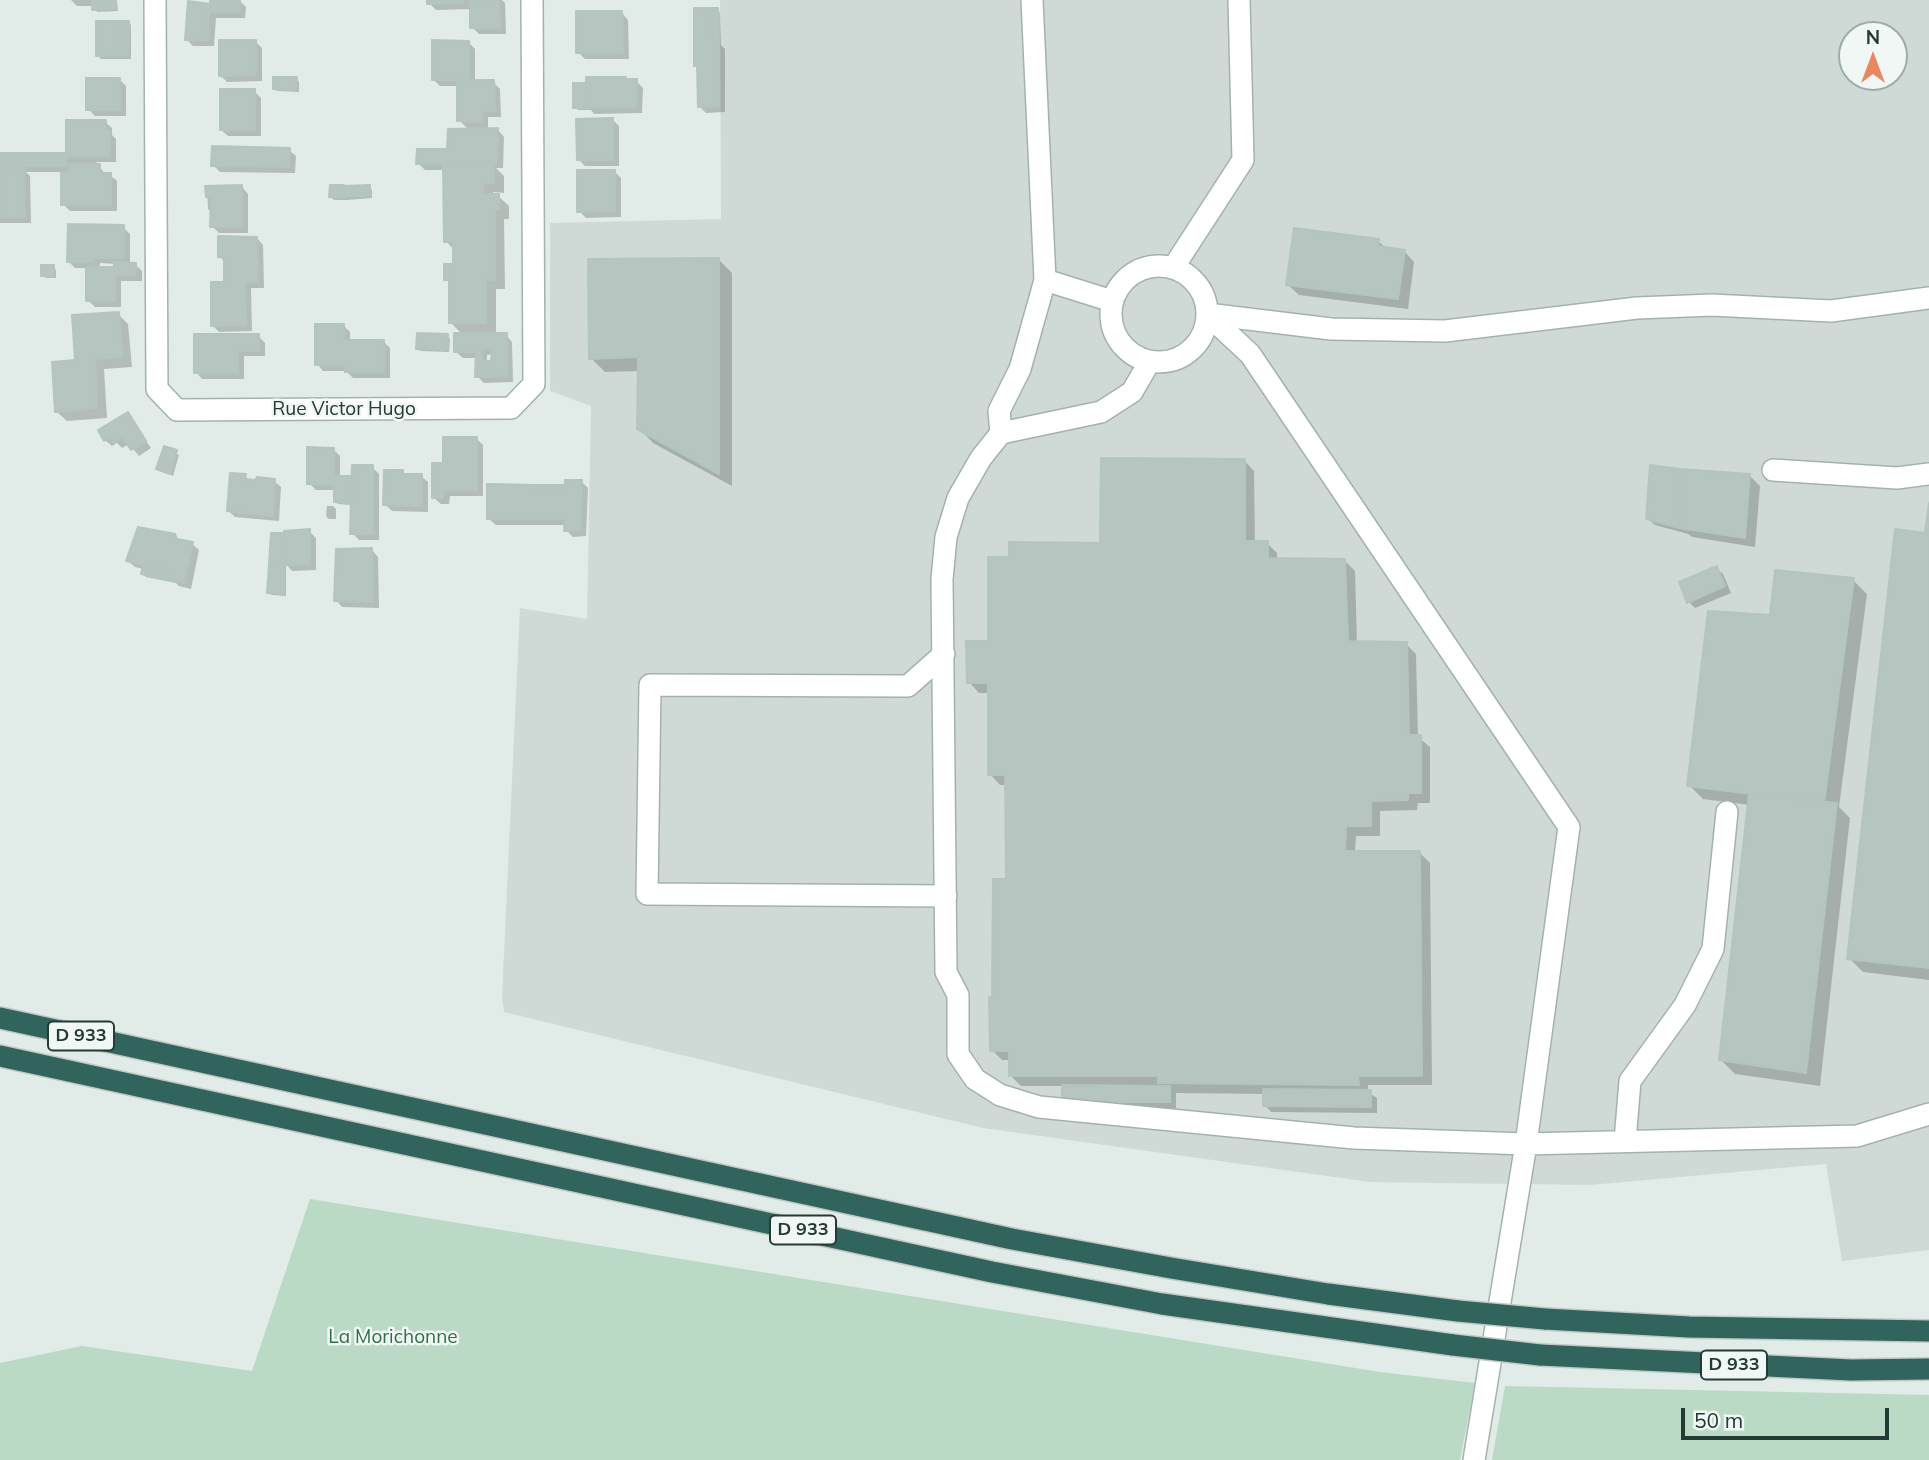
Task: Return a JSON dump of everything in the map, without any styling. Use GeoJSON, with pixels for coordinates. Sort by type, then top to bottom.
{"type":"FeatureCollection","features":[{"type":"Feature","properties":{"kind":"highway","name":"D 933"},"geometry":{"type":"LineString","coordinates":[[0,1018],[1012,1239],[1250,1281],[1458,1311],[1545,1319],[1689,1327],[1929,1331]]}},
{"type":"Feature","properties":{"kind":"highway","name":"D 933"},"geometry":{"type":"LineString","coordinates":[[0,1056],[992,1272],[1162,1304],[1539,1355],[1851,1370],[1929,1369]]}},
{"type":"Feature","properties":{"kind":"street","name":"Rue Victor Hugo"},"geometry":{"type":"LineString","coordinates":[[155,0],[157,389],[177,410],[511,408],[534,384],[531,0]]}},
{"type":"Feature","properties":{"kind":"street"},"geometry":{"type":"LineString","coordinates":[[1001,433],[999,411],[1020,369],[1045,280],[1032,0]]}},
{"type":"Feature","properties":{"kind":"street"},"geometry":{"type":"LineString","coordinates":[[1173,268],[1243,160],[1239,0]]}},
{"type":"Feature","properties":{"kind":"street"},"geometry":{"type":"LineString","coordinates":[[1158,265],[1173,268],[1198,285],[1205,299],[1207,314],[1204,331],[1196,345],[1183,356],[1167,361],[1150,361],[1135,356],[1114,332],[1112,302],[1118,287],[1142,268],[1158,265]]}},
{"type":"Feature","properties":{"kind":"street"},"geometry":{"type":"LineString","coordinates":[[1045,280],[1112,302]]}},
{"type":"Feature","properties":{"kind":"street"},"geometry":{"type":"LineString","coordinates":[[1207,314],[1331,329],[1444,331],[1637,307],[1712,305],[1831,311],[1929,298]]}},
{"type":"Feature","properties":{"kind":"street"},"geometry":{"type":"LineString","coordinates":[[1207,314],[1250,354],[1569,827],[1525,1144],[1474,1460]]}},
{"type":"Feature","properties":{"kind":"street"},"geometry":{"type":"LineString","coordinates":[[1150,361],[1132,392],[1101,412],[1001,433],[981,458],[958,498],[946,537],[942,579],[946,971],[958,995],[958,1054],[975,1079],[1000,1095],[1039,1107],[1340,1137],[1525,1144],[1857,1136],[1929,1114]]}},
{"type":"Feature","properties":{"kind":"street"},"geometry":{"type":"LineString","coordinates":[[1773,470],[1897,478],[1929,474]]}},
{"type":"Feature","properties":{"kind":"street"},"geometry":{"type":"LineString","coordinates":[[944,654],[908,686],[650,685],[647,894],[946,896]]}},
{"type":"Feature","properties":{"kind":"street"},"geometry":{"type":"LineString","coordinates":[[1625,1141],[1630,1081],[1685,1005],[1713,949],[1727,811]]}},
{"type":"Feature","properties":{"kind":"shaded area"},"geometry":{"type":"Polygon","coordinates":[[[720,0],[1929,0],[1929,1250],[1842,1261],[1826,1164],[1590,1185],[1370,1182],[983,1128],[504,1012],[502,997],[520,608],[587,619],[591,406],[550,391],[550,223],[721,219],[720,0]]]}},
{"type":"Feature","properties":{"kind":"green space","name":"La Morichonne"},"geometry":{"type":"Polygon","coordinates":[[[310,1199],[1380,1372],[1475,1383],[1460,1460],[0,1460],[0,1363],[82,1346],[252,1371],[310,1199]]]}},
{"type":"Feature","properties":{"kind":"green space"},"geometry":{"type":"Polygon","coordinates":[[[1505,1386],[1929,1395],[1929,1460],[1492,1460],[1505,1386]]]}},
{"type":"Feature","properties":{"kind":"building"},"geometry":{"type":"Polygon","coordinates":[[[92,0],[116,0],[116,9],[92,10],[92,0]]]}},
{"type":"Feature","properties":{"kind":"building"},"geometry":{"type":"Polygon","coordinates":[[[210,0],[240,0],[239,12],[209,12],[208,40],[185,40],[188,1],[210,4],[210,0]]]}},
{"type":"Feature","properties":{"kind":"building"},"geometry":{"type":"Polygon","coordinates":[[[427,0],[463,0],[463,3],[427,4],[427,0]]]}},
{"type":"Feature","properties":{"kind":"building"},"geometry":{"type":"Polygon","coordinates":[[[470,0],[499,0],[500,28],[470,28],[470,0]]]}},
{"type":"Feature","properties":{"kind":"building"},"geometry":{"type":"Polygon","coordinates":[[[694,8],[712,8],[713,41],[719,41],[719,106],[698,107],[697,66],[694,66],[694,8]]]}},
{"type":"Feature","properties":{"kind":"building"},"geometry":{"type":"Polygon","coordinates":[[[712,8],[718,8],[719,41],[713,41],[712,8]]]}},
{"type":"Feature","properties":{"kind":"building"},"geometry":{"type":"Polygon","coordinates":[[[576,11],[622,11],[623,53],[576,53],[576,11]]]}},
{"type":"Feature","properties":{"kind":"building"},"geometry":{"type":"Polygon","coordinates":[[[96,21],[114,21],[115,56],[96,56],[96,21]]]}},
{"type":"Feature","properties":{"kind":"building"},"geometry":{"type":"Polygon","coordinates":[[[114,21],[129,21],[128,56],[115,56],[114,21]]]}},
{"type":"Feature","properties":{"kind":"building"},"geometry":{"type":"Polygon","coordinates":[[[219,40],[256,40],[256,75],[219,76],[219,40]]]}},
{"type":"Feature","properties":{"kind":"building"},"geometry":{"type":"Polygon","coordinates":[[[432,40],[469,41],[469,80],[494,80],[495,111],[482,111],[482,122],[457,121],[457,80],[432,80],[432,40]]]}},
{"type":"Feature","properties":{"kind":"building"},"geometry":{"type":"Polygon","coordinates":[[[273,77],[297,77],[296,90],[273,89],[273,77]]]}},
{"type":"Feature","properties":{"kind":"building"},"geometry":{"type":"Polygon","coordinates":[[[586,77],[637,79],[636,107],[586,108],[586,77]]]}},
{"type":"Feature","properties":{"kind":"building"},"geometry":{"type":"Polygon","coordinates":[[[86,78],[120,78],[120,110],[86,110],[86,78]]]}},
{"type":"Feature","properties":{"kind":"building"},"geometry":{"type":"Polygon","coordinates":[[[573,83],[586,83],[586,108],[573,108],[573,83]]]}},
{"type":"Feature","properties":{"kind":"building"},"geometry":{"type":"Polygon","coordinates":[[[220,89],[255,89],[255,130],[220,130],[220,89]]]}},
{"type":"Feature","properties":{"kind":"building"},"geometry":{"type":"Polygon","coordinates":[[[613,118],[613,160],[577,160],[576,119],[613,118]]]}},
{"type":"Feature","properties":{"kind":"building"},"geometry":{"type":"Polygon","coordinates":[[[66,120],[106,120],[106,131],[110,131],[110,156],[66,157],[66,120]]]}},
{"type":"Feature","properties":{"kind":"building"},"geometry":{"type":"Polygon","coordinates":[[[498,128],[497,162],[416,164],[417,149],[447,149],[448,129],[498,128]]]}},
{"type":"Feature","properties":{"kind":"building"},"geometry":{"type":"Polygon","coordinates":[[[212,146],[290,148],[289,167],[211,166],[212,146]]]}},
{"type":"Feature","properties":{"kind":"building"},"geometry":{"type":"Polygon","coordinates":[[[0,153],[66,153],[66,166],[0,166],[0,153]]]}},
{"type":"Feature","properties":{"kind":"building"},"geometry":{"type":"Polygon","coordinates":[[[69,164],[100,164],[100,173],[111,173],[111,205],[61,205],[61,172],[69,172],[69,164]]]}},
{"type":"Feature","properties":{"kind":"building"},"geometry":{"type":"Polygon","coordinates":[[[443,164],[494,164],[494,183],[483,183],[483,194],[499,194],[499,209],[495,209],[495,280],[486,280],[486,323],[449,323],[449,280],[444,280],[444,264],[453,264],[453,242],[444,242],[443,164]]]}},
{"type":"Feature","properties":{"kind":"building"},"geometry":{"type":"Polygon","coordinates":[[[0,168],[24,168],[25,217],[0,217],[0,168]]]}},
{"type":"Feature","properties":{"kind":"building"},"geometry":{"type":"Polygon","coordinates":[[[577,170],[615,170],[615,211],[577,212],[577,170]]]}},
{"type":"Feature","properties":{"kind":"building"},"geometry":{"type":"Polygon","coordinates":[[[242,185],[242,227],[210,227],[211,197],[206,197],[205,186],[242,185]]]}},
{"type":"Feature","properties":{"kind":"building"},"geometry":{"type":"Polygon","coordinates":[[[330,185],[344,185],[344,198],[329,197],[330,185]]]}},
{"type":"Feature","properties":{"kind":"building"},"geometry":{"type":"Polygon","coordinates":[[[370,185],[370,196],[344,196],[344,186],[370,185]]]}},
{"type":"Feature","properties":{"kind":"building"},"geometry":{"type":"Polygon","coordinates":[[[68,224],[124,225],[124,258],[94,258],[93,262],[67,262],[68,224]]]}},
{"type":"Feature","properties":{"kind":"building"},"geometry":{"type":"Polygon","coordinates":[[[1294,228],[1379,239],[1378,246],[1405,250],[1398,299],[1286,285],[1294,228]]]}},
{"type":"Feature","properties":{"kind":"building"},"geometry":{"type":"Polygon","coordinates":[[[218,236],[257,237],[258,282],[245,282],[246,325],[211,326],[211,282],[224,282],[224,257],[218,257],[218,236]]]}},
{"type":"Feature","properties":{"kind":"building"},"geometry":{"type":"Polygon","coordinates":[[[719,258],[719,474],[637,429],[638,357],[589,359],[588,259],[719,258]]]}},
{"type":"Feature","properties":{"kind":"building"},"geometry":{"type":"Polygon","coordinates":[[[114,262],[136,263],[136,275],[115,275],[115,301],[86,301],[86,267],[114,267],[114,262]]]}},
{"type":"Feature","properties":{"kind":"building"},"geometry":{"type":"Polygon","coordinates":[[[41,265],[54,265],[54,276],[41,276],[41,265]]]}},
{"type":"Feature","properties":{"kind":"building"},"geometry":{"type":"Polygon","coordinates":[[[119,312],[122,357],[95,359],[97,408],[55,412],[52,362],[75,360],[72,315],[119,312]]]}},
{"type":"Feature","properties":{"kind":"building"},"geometry":{"type":"Polygon","coordinates":[[[315,324],[344,324],[344,340],[384,340],[384,372],[345,372],[344,365],[315,365],[315,324]]]}},
{"type":"Feature","properties":{"kind":"building"},"geometry":{"type":"Polygon","coordinates":[[[417,333],[448,334],[447,350],[416,349],[417,333]]]}},
{"type":"Feature","properties":{"kind":"building"},"geometry":{"type":"Polygon","coordinates":[[[454,333],[507,333],[507,376],[475,377],[476,352],[454,352],[454,333]],[[492,348],[481,349],[482,361],[491,361],[492,348]]]}},
{"type":"Feature","properties":{"kind":"building"},"geometry":{"type":"Polygon","coordinates":[[[194,334],[259,334],[259,351],[238,351],[238,373],[194,373],[194,334]]]}},
{"type":"Feature","properties":{"kind":"building"},"geometry":{"type":"Polygon","coordinates":[[[128,412],[146,441],[131,450],[122,437],[114,443],[110,437],[104,441],[98,430],[128,412]]]}},
{"type":"Feature","properties":{"kind":"building"},"geometry":{"type":"Polygon","coordinates":[[[443,437],[477,437],[477,490],[443,490],[443,498],[432,498],[432,463],[443,463],[443,437]]]}},
{"type":"Feature","properties":{"kind":"building"},"geometry":{"type":"Polygon","coordinates":[[[164,446],[177,450],[170,474],[156,469],[164,446]]]}},
{"type":"Feature","properties":{"kind":"building"},"geometry":{"type":"Polygon","coordinates":[[[307,447],[334,448],[334,485],[307,484],[307,447]]]}},
{"type":"Feature","properties":{"kind":"building"},"geometry":{"type":"Polygon","coordinates":[[[1101,458],[1245,459],[1245,541],[1268,541],[1268,558],[1345,559],[1348,641],[1407,642],[1409,735],[1421,735],[1421,793],[1408,793],[1408,800],[1371,801],[1371,826],[1346,826],[1345,851],[1420,851],[1422,1076],[1358,1076],[1359,1085],[1158,1083],[1158,1076],[1009,1076],[1009,1051],[990,1051],[993,879],[1006,879],[1005,775],[988,775],[988,683],[967,683],[966,641],[988,641],[988,557],[1009,557],[1009,542],[1100,543],[1101,458]]]}},
{"type":"Feature","properties":{"kind":"building"},"geometry":{"type":"Polygon","coordinates":[[[352,465],[373,465],[373,534],[350,534],[352,465]]]}},
{"type":"Feature","properties":{"kind":"building"},"geometry":{"type":"Polygon","coordinates":[[[1650,465],[1680,469],[1679,528],[1646,519],[1650,465]]]}},
{"type":"Feature","properties":{"kind":"building"},"geometry":{"type":"Polygon","coordinates":[[[1680,469],[1750,474],[1745,538],[1679,528],[1680,469]]]}},
{"type":"Feature","properties":{"kind":"building"},"geometry":{"type":"Polygon","coordinates":[[[384,470],[422,474],[422,506],[383,505],[384,470]]]}},
{"type":"Feature","properties":{"kind":"building"},"geometry":{"type":"Polygon","coordinates":[[[230,473],[246,474],[245,479],[275,479],[273,516],[227,511],[230,473]]]}},
{"type":"Feature","properties":{"kind":"building"},"geometry":{"type":"Polygon","coordinates":[[[334,476],[351,476],[351,504],[334,502],[334,476]]]}},
{"type":"Feature","properties":{"kind":"building"},"geometry":{"type":"Polygon","coordinates":[[[565,480],[582,480],[580,530],[564,531],[565,519],[487,519],[487,484],[535,485],[535,490],[565,491],[565,480]]]}},
{"type":"Feature","properties":{"kind":"building"},"geometry":{"type":"Polygon","coordinates":[[[535,485],[565,485],[565,491],[535,490],[535,485]]]}},
{"type":"Feature","properties":{"kind":"building"},"geometry":{"type":"Polygon","coordinates":[[[1929,503],[1929,968],[1847,959],[1895,529],[1925,533],[1929,503]]]}},
{"type":"Feature","properties":{"kind":"building"},"geometry":{"type":"Polygon","coordinates":[[[138,527],[175,534],[177,539],[193,542],[184,583],[171,580],[173,571],[126,561],[138,527]]]}},
{"type":"Feature","properties":{"kind":"building"},"geometry":{"type":"Polygon","coordinates":[[[310,529],[310,564],[284,565],[284,531],[310,529]]]}},
{"type":"Feature","properties":{"kind":"building"},"geometry":{"type":"Polygon","coordinates":[[[271,533],[284,533],[284,565],[269,565],[271,533]]]}},
{"type":"Feature","properties":{"kind":"building"},"geometry":{"type":"Polygon","coordinates":[[[372,548],[373,602],[334,601],[336,549],[372,548]]]}},
{"type":"Feature","properties":{"kind":"building"},"geometry":{"type":"Polygon","coordinates":[[[143,565],[173,571],[171,580],[141,574],[143,565]]]}},
{"type":"Feature","properties":{"kind":"building"},"geometry":{"type":"Polygon","coordinates":[[[269,565],[284,565],[284,594],[267,593],[269,565]]]}},
{"type":"Feature","properties":{"kind":"building"},"geometry":{"type":"Polygon","coordinates":[[[1717,566],[1725,586],[1687,603],[1679,582],[1717,566]]]}},
{"type":"Feature","properties":{"kind":"building"},"geometry":{"type":"Polygon","coordinates":[[[1775,570],[1854,578],[1824,803],[1687,786],[1708,611],[1770,615],[1775,570]]]}},
{"type":"Feature","properties":{"kind":"building"},"geometry":{"type":"Polygon","coordinates":[[[1749,794],[1837,803],[1806,1073],[1719,1060],[1749,794]]]}},
{"type":"Feature","properties":{"kind":"building"},"geometry":{"type":"Polygon","coordinates":[[[1062,1085],[1170,1086],[1170,1102],[1062,1102],[1062,1085]]]}},
{"type":"Feature","properties":{"kind":"building"},"geometry":{"type":"Polygon","coordinates":[[[1263,1089],[1371,1090],[1371,1107],[1263,1106],[1263,1089]]]}}]}
